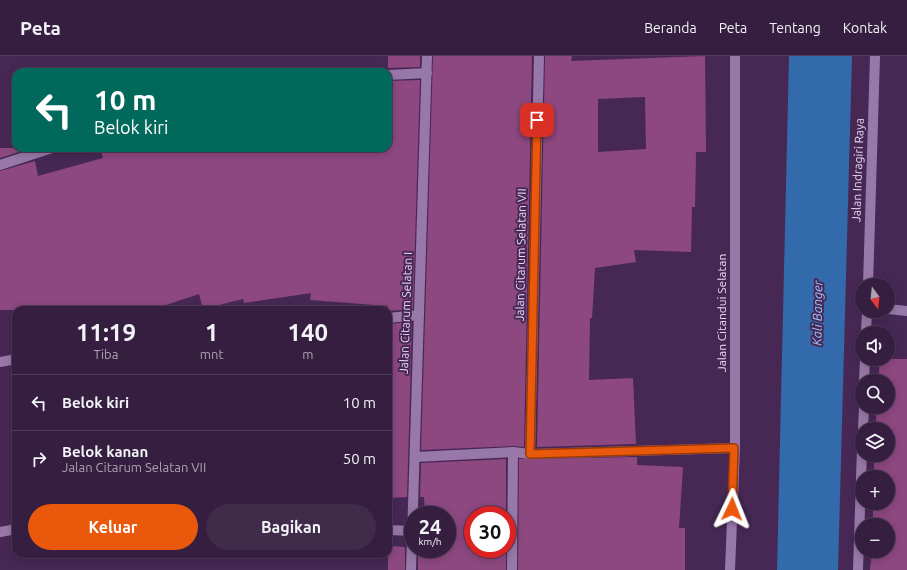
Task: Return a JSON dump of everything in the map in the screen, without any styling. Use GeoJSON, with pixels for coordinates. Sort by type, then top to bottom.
{"type":"FeatureCollection","features":[{"type":"Feature","properties":{"kind":"street","name":"Jalan Citarum Selatan I"},"geometry":{"type":"LineString","coordinates":[[413,506],[427,56]]}},
{"type":"Feature","properties":{"kind":"street","name":"Jalan Citarum Selatan VII"},"geometry":{"type":"LineString","coordinates":[[530,454],[538,56]]}},
{"type":"Feature","properties":{"kind":"street","name":"Jalan Citandui Selatan"},"geometry":{"type":"LineString","coordinates":[[730,570],[734,448],[735,56]]}},
{"type":"Feature","properties":{"kind":"street","name":"Jalan Indragiri Raya"},"geometry":{"type":"LineString","coordinates":[[868,278],[875,56]]}},
{"type":"Feature","properties":{"kind":"street"},"geometry":{"type":"LineString","coordinates":[[392,75],[427,73]]}},
{"type":"Feature","properties":{"kind":"street"},"geometry":{"type":"LineString","coordinates":[[0,165],[40,152]]}},
{"type":"Feature","properties":{"kind":"street"},"geometry":{"type":"LineString","coordinates":[[895,309],[907,310]]}},
{"type":"Feature","properties":{"kind":"street"},"geometry":{"type":"LineString","coordinates":[[392,318],[419,315]]}},
{"type":"Feature","properties":{"kind":"street"},"geometry":{"type":"LineString","coordinates":[[0,362],[12,360]]}},
{"type":"Feature","properties":{"kind":"street"},"geometry":{"type":"LineString","coordinates":[[414,456],[513,452],[530,454],[734,448]]}},
{"type":"Feature","properties":{"kind":"street"},"geometry":{"type":"LineString","coordinates":[[512,570],[513,452]]}},
{"type":"Feature","properties":{"kind":"street"},"geometry":{"type":"LineString","coordinates":[[858,570],[862,462]]}},
{"type":"Feature","properties":{"kind":"street"},"geometry":{"type":"LineString","coordinates":[[0,532],[12,530]]}},
{"type":"Feature","properties":{"kind":"street"},"geometry":{"type":"LineString","coordinates":[[392,530],[404,531]]}},
{"type":"Feature","properties":{"kind":"street","name":"Jalan Citarum Selatan I"},"geometry":{"type":"LineString","coordinates":[[411,558],[411,570]]}},
{"type":"Feature","properties":{"kind":"water","name":"Kali Banger"},"geometry":{"type":"Polygon","coordinates":[[[789,56],[852,56],[838,570],[777,570],[789,56]]]}},
{"type":"Feature","properties":{"kind":"building"},"geometry":{"type":"Polygon","coordinates":[[[388,56],[420,56],[420,67],[388,68],[388,56]]]}},
{"type":"Feature","properties":{"kind":"building"},"geometry":{"type":"Polygon","coordinates":[[[433,56],[532,56],[524,447],[513,446],[421,450],[433,56]]]}},
{"type":"Feature","properties":{"kind":"building"},"geometry":{"type":"Polygon","coordinates":[[[545,56],[572,56],[571,61],[705,56],[706,152],[696,152],[695,207],[692,207],[691,252],[634,250],[636,262],[595,268],[592,318],[590,318],[589,380],[633,378],[636,444],[537,447],[545,56]],[[645,97],[598,99],[598,152],[646,149],[645,97]]]}},
{"type":"Feature","properties":{"kind":"building"},"geometry":{"type":"Polygon","coordinates":[[[420,80],[413,309],[392,311],[392,306],[310,300],[311,293],[244,303],[243,299],[215,306],[202,306],[199,294],[163,306],[12,306],[12,310],[0,310],[0,171],[35,161],[38,176],[103,158],[101,152],[392,152],[392,81],[420,80]]]}},
{"type":"Feature","properties":{"kind":"building"},"geometry":{"type":"Polygon","coordinates":[[[0,148],[12,148],[12,152],[19,152],[0,158],[0,148]]]}},
{"type":"Feature","properties":{"kind":"building"},"geometry":{"type":"Polygon","coordinates":[[[412,322],[407,497],[392,498],[392,324],[412,322]]]}},
{"type":"Feature","properties":{"kind":"building"},"geometry":{"type":"Polygon","coordinates":[[[895,359],[907,359],[907,570],[870,570],[871,558],[895,558],[895,518],[873,518],[873,510],[895,510],[895,470],[874,470],[874,462],[895,462],[895,422],[876,422],[876,414],[895,414],[895,374],[879,374],[879,366],[895,366],[895,359]]]}},
{"type":"Feature","properties":{"kind":"building"},"geometry":{"type":"Polygon","coordinates":[[[637,457],[637,465],[683,467],[679,528],[685,528],[685,570],[518,570],[519,459],[637,457]]]}},
{"type":"Feature","properties":{"kind":"building"},"geometry":{"type":"Polygon","coordinates":[[[506,459],[506,506],[464,506],[464,558],[506,558],[506,570],[418,570],[418,558],[456,558],[456,506],[424,506],[424,497],[420,497],[421,463],[506,459]]]}},
{"type":"Feature","properties":{"kind":"building"},"geometry":{"type":"Polygon","coordinates":[[[392,546],[404,547],[405,570],[388,570],[388,558],[392,558],[392,546]]]}},
{"type":"Feature","properties":{"kind":"route"},"geometry":{"type":"LineString","coordinates":[[537,120],[530,454],[734,448],[732,509]]}}]}
